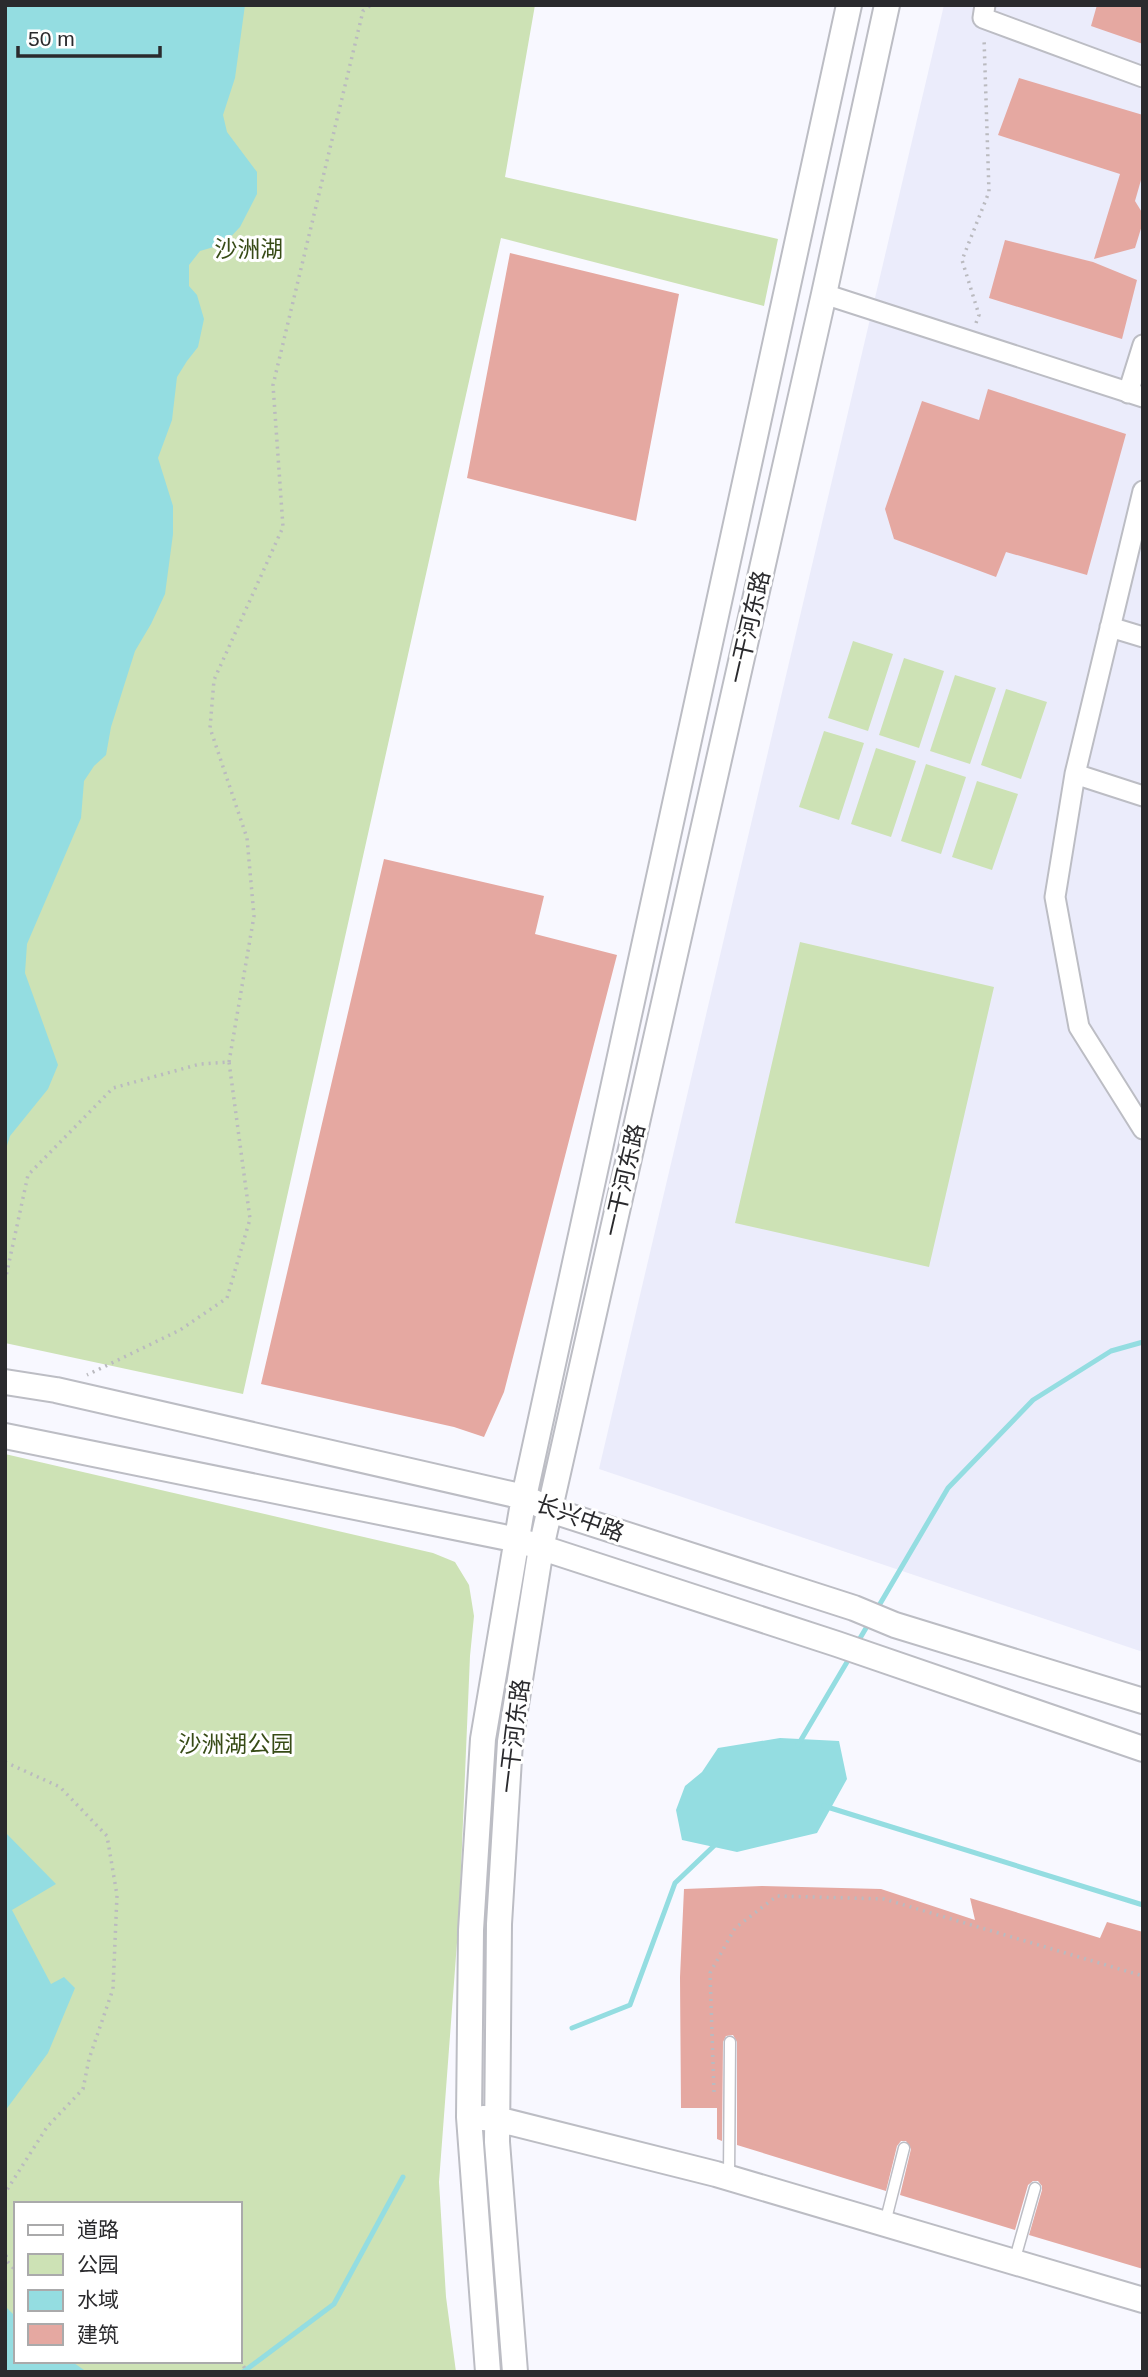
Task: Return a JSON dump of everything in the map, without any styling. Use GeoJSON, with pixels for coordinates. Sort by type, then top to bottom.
{"type":"FeatureCollection","features":[{"type":"Feature","properties":{"kind":"street","name":"一干河东路"},"geometry":{"type":"LineString","coordinates":[[515,2372],[497,2119],[499,1924],[510,1742],[529,1544],[524,1497],[849,5]]}},
{"type":"Feature","properties":{"kind":"street","name":"一干河东路"},"geometry":{"type":"LineString","coordinates":[[488,2372],[469,2117],[471,1930],[483,1739],[529,1544],[550,1510],[887,5]]}},
{"type":"Feature","properties":{"kind":"street"},"geometry":{"type":"LineString","coordinates":[[984,12],[1143,77]]}},
{"type":"Feature","properties":{"kind":"street"},"geometry":{"type":"LineString","coordinates":[[824,294],[1136,395],[1143,345]]}},
{"type":"Feature","properties":{"kind":"street"},"geometry":{"type":"LineString","coordinates":[[1143,491],[1075,774],[1055,897],[1079,1027],[1143,1129]]}},
{"type":"Feature","properties":{"kind":"street"},"geometry":{"type":"LineString","coordinates":[[1110,627],[1143,637]]}},
{"type":"Feature","properties":{"kind":"street"},"geometry":{"type":"LineString","coordinates":[[1075,774],[1143,796]]}},
{"type":"Feature","properties":{"kind":"street","name":"长兴中路"},"geometry":{"type":"LineString","coordinates":[[5,1382],[56,1390],[524,1497],[550,1510],[854,1608],[895,1625],[1143,1701]]}},
{"type":"Feature","properties":{"kind":"street","name":"长兴中路"},"geometry":{"type":"LineString","coordinates":[[6,1436],[529,1544],[837,1644],[1143,1749]]}},
{"type":"Feature","properties":{"kind":"street"},"geometry":{"type":"LineString","coordinates":[[469,2117],[497,2119],[729,2178],[1143,2300]]}},
{"type":"Feature","properties":{"kind":"lane"},"geometry":{"type":"LineString","coordinates":[[729,2178],[730,2042]]}},
{"type":"Feature","properties":{"kind":"lane"},"geometry":{"type":"LineString","coordinates":[[884,2224],[904,2148]]}},
{"type":"Feature","properties":{"kind":"lane"},"geometry":{"type":"LineString","coordinates":[[1014,2262],[1035,2188]]}},
{"type":"Feature","properties":{"kind":"path"},"geometry":{"type":"LineString","coordinates":[[56,1390],[180,1330],[227,1298],[250,1219],[229,1062],[254,916],[247,838],[210,728],[214,680],[283,527],[273,385],[363,11],[371,5]]}},
{"type":"Feature","properties":{"kind":"path"},"geometry":{"type":"LineString","coordinates":[[969,341],[979,315],[962,260],[989,192],[984,12]]}},
{"type":"Feature","properties":{"kind":"path"},"geometry":{"type":"LineString","coordinates":[[5,1281],[28,1175],[113,1088],[200,1064],[229,1062]]}},
{"type":"Feature","properties":{"kind":"path"},"geometry":{"type":"LineString","coordinates":[[5,1762],[60,1787],[107,1836],[117,1895],[113,1989],[89,2059],[83,2089],[47,2127],[5,2193]]}},
{"type":"Feature","properties":{"kind":"path"},"geometry":{"type":"LineString","coordinates":[[714,2094],[710,1973],[735,1928],[777,1896],[884,1899],[1143,1976]]}},
{"type":"Feature","properties":{"kind":"path"},"geometry":{"type":"LineString","coordinates":[[5,2248],[7,2261],[14,2269]]}},
{"type":"Feature","properties":{"kind":"shaded area"},"geometry":{"type":"Polygon","coordinates":[[[944,5],[1143,5],[1143,1652],[599,1469],[944,5]]]}},
{"type":"Feature","properties":{"kind":"green space","name":"沙洲湖"},"geometry":{"type":"Polygon","coordinates":[[[5,5],[535,5],[505,177],[778,239],[764,306],[501,238],[243,1394],[5,1343],[5,5]]]}},
{"type":"Feature","properties":{"kind":"green space"},"geometry":{"type":"Polygon","coordinates":[[[853,641],[893,654],[868,731],[828,718],[853,641]]]}},
{"type":"Feature","properties":{"kind":"green space"},"geometry":{"type":"Polygon","coordinates":[[[904,658],[944,671],[919,748],[879,735],[904,658]]]}},
{"type":"Feature","properties":{"kind":"green space"},"geometry":{"type":"Polygon","coordinates":[[[955,675],[996,688],[970,764],[930,751],[955,675]]]}},
{"type":"Feature","properties":{"kind":"green space"},"geometry":{"type":"Polygon","coordinates":[[[1006,689],[1047,702],[1021,779],[981,765],[1006,689]]]}},
{"type":"Feature","properties":{"kind":"green space"},"geometry":{"type":"Polygon","coordinates":[[[824,731],[864,743],[839,820],[799,807],[824,731]]]}},
{"type":"Feature","properties":{"kind":"green space"},"geometry":{"type":"Polygon","coordinates":[[[876,748],[916,761],[891,837],[851,824],[876,748]]]}},
{"type":"Feature","properties":{"kind":"green space"},"geometry":{"type":"Polygon","coordinates":[[[926,764],[966,777],[941,854],[901,841],[926,764]]]}},
{"type":"Feature","properties":{"kind":"green space"},"geometry":{"type":"Polygon","coordinates":[[[977,781],[1018,794],[992,870],[952,857],[977,781]]]}},
{"type":"Feature","properties":{"kind":"green space"},"geometry":{"type":"Polygon","coordinates":[[[800,942],[994,987],[929,1267],[735,1223],[800,942]]]}},
{"type":"Feature","properties":{"kind":"green space","name":"沙洲湖公园"},"geometry":{"type":"Polygon","coordinates":[[[5,1454],[433,1553],[455,1562],[469,1585],[474,1616],[459,1916],[439,2182],[446,2297],[456,2372],[5,2372],[5,1454]]]}},
{"type":"Feature","properties":{"kind":"water","name":"沙洲湖"},"geometry":{"type":"Polygon","coordinates":[[[5,5],[245,5],[235,78],[223,115],[227,132],[257,172],[257,194],[240,227],[224,244],[200,251],[189,265],[189,286],[197,295],[204,319],[198,347],[177,377],[172,420],[158,458],[173,506],[173,534],[165,594],[135,651],[111,727],[106,755],[84,781],[81,818],[27,944],[25,973],[58,1065],[48,1089],[10,1136],[5,1152],[5,5]]]}},
{"type":"Feature","properties":{"kind":"water"},"geometry":{"type":"Polygon","coordinates":[[[780,1738],[839,1741],[847,1779],[817,1833],[737,1852],[682,1840],[676,1810],[685,1786],[702,1772],[718,1748],[780,1738]]]}},
{"type":"Feature","properties":{"kind":"water"},"geometry":{"type":"Polygon","coordinates":[[[5,1832],[56,1884],[12,1910],[51,1984],[64,1977],[75,1988],[48,2053],[5,2111],[5,1832]]]}},
{"type":"Feature","properties":{"kind":"water"},"geometry":{"type":"Polygon","coordinates":[[[5,2306],[14,2315],[14,2363],[74,2363],[87,2372],[5,2372],[5,2306]]]}},
{"type":"Feature","properties":{"kind":"building"},"geometry":{"type":"Polygon","coordinates":[[[1097,5],[1143,5],[1143,44],[1091,26],[1097,5]]]}},
{"type":"Feature","properties":{"kind":"building"},"geometry":{"type":"Polygon","coordinates":[[[1019,78],[1143,115],[1143,173],[1135,201],[1143,214],[1143,222],[1135,248],[1094,259],[1120,174],[998,135],[1019,78]]]}},
{"type":"Feature","properties":{"kind":"building"},"geometry":{"type":"Polygon","coordinates":[[[1005,240],[1093,262],[1137,280],[1122,339],[989,298],[1005,240]]]}},
{"type":"Feature","properties":{"kind":"building"},"geometry":{"type":"Polygon","coordinates":[[[510,253],[679,294],[636,521],[467,478],[510,253]]]}},
{"type":"Feature","properties":{"kind":"building"},"geometry":{"type":"Polygon","coordinates":[[[988,389],[1126,434],[1087,575],[1006,552],[996,577],[894,539],[885,509],[922,401],[979,420],[988,389]]]}},
{"type":"Feature","properties":{"kind":"building"},"geometry":{"type":"Polygon","coordinates":[[[384,859],[544,896],[535,934],[617,955],[504,1392],[484,1437],[454,1427],[261,1384],[384,859]]]}},
{"type":"Feature","properties":{"kind":"building"},"geometry":{"type":"Polygon","coordinates":[[[762,1886],[881,1889],[975,1920],[970,1898],[1100,1938],[1107,1922],[1143,1932],[1143,2269],[1029,2235],[1042,2190],[1038,2181],[1028,2185],[1015,2230],[900,2195],[911,2149],[906,2141],[901,2141],[897,2146],[886,2191],[737,2145],[737,2042],[733,2035],[726,2036],[723,2042],[722,2141],[717,2139],[717,2108],[681,2108],[680,1977],[684,1889],[762,1886]]]}},
{"type":"Feature","properties":{"kind":"waterway"},"geometry":{"type":"LineString","coordinates":[[877,1609],[948,1488],[1033,1400],[1111,1351],[1143,1342]]}},
{"type":"Feature","properties":{"kind":"waterway"},"geometry":{"type":"LineString","coordinates":[[856,1645],[869,1623]]}},
{"type":"Feature","properties":{"kind":"waterway"},"geometry":{"type":"LineString","coordinates":[[798,1745],[850,1657]]}},
{"type":"Feature","properties":{"kind":"waterway"},"geometry":{"type":"LineString","coordinates":[[824,1806],[1143,1905]]}},
{"type":"Feature","properties":{"kind":"waterway"},"geometry":{"type":"LineString","coordinates":[[572,2028],[630,2005],[675,1883],[718,1842]]}},
{"type":"Feature","properties":{"kind":"waterway"},"geometry":{"type":"LineString","coordinates":[[243,2372],[334,2304],[403,2177]]}}]}
